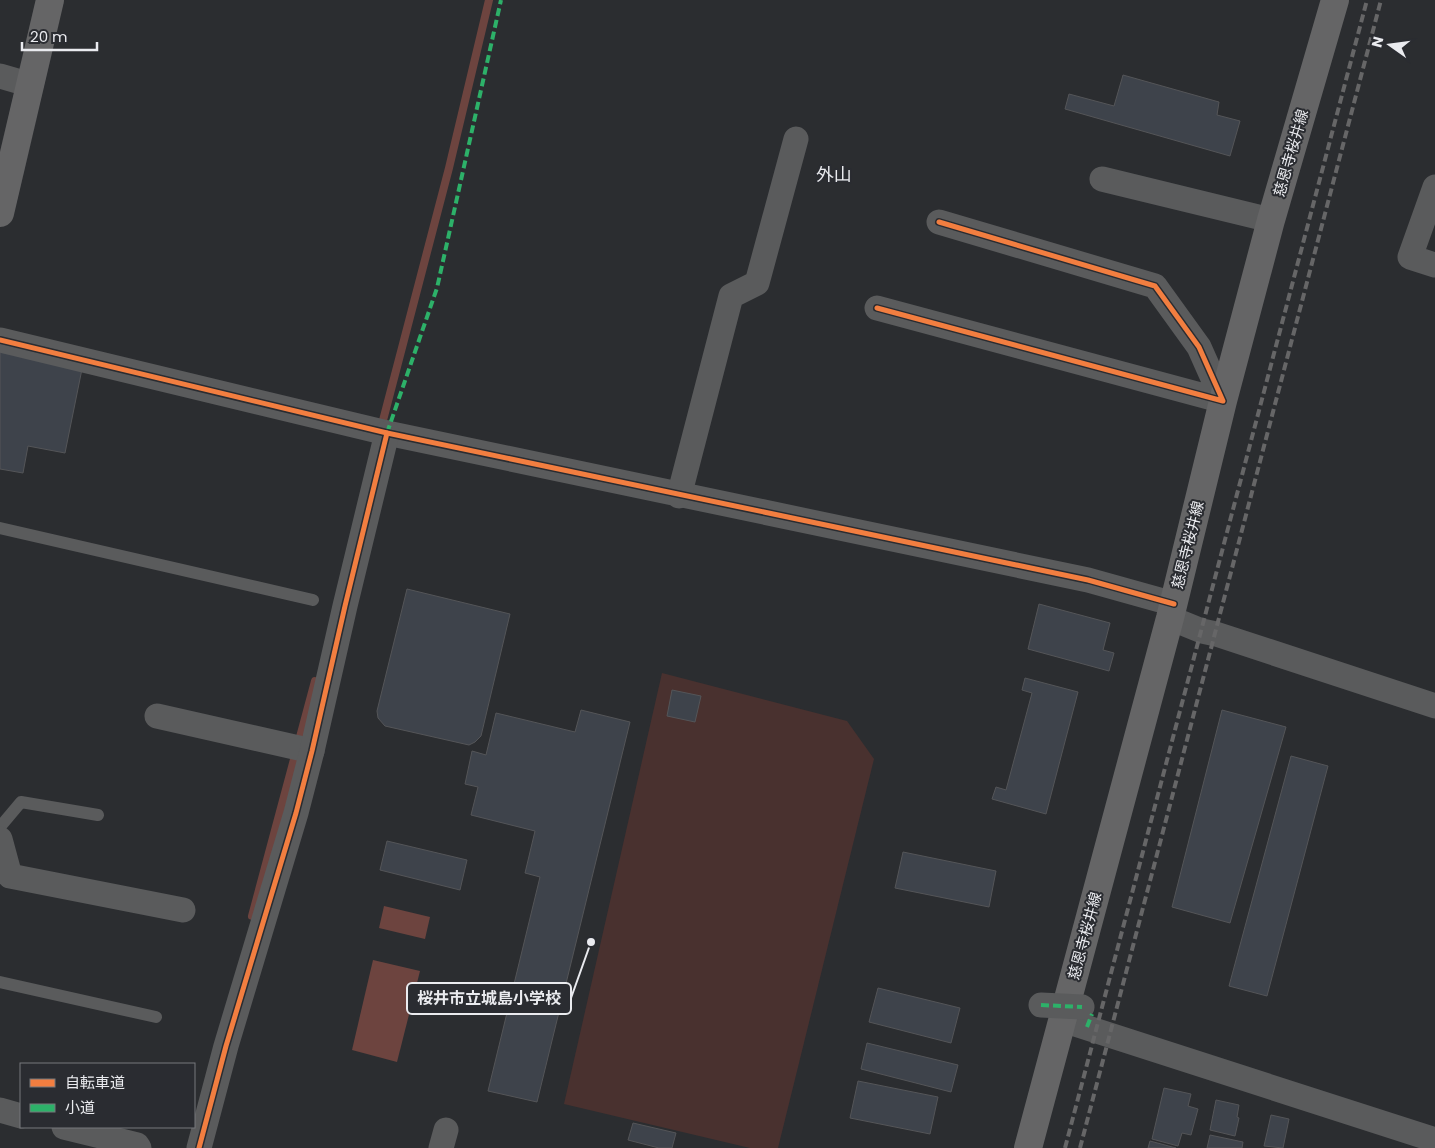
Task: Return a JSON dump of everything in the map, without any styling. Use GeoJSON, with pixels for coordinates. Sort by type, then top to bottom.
{"type":"FeatureCollection","features":[{"type":"Feature","properties":{"kind":"main road"},"geometry":{"type":"LineString","coordinates":[[1,206],[50,0]]}},
{"type":"Feature","properties":{"kind":"main road","name":"慈恩寺桜井線"},"geometry":{"type":"LineString","coordinates":[[1028,1148],[1073,1013],[1223,401],[1271,220],[1335,0]]}},
{"type":"Feature","properties":{"kind":"street"},"geometry":{"type":"LineString","coordinates":[[0,76],[30,84]]}},
{"type":"Feature","properties":{"kind":"street"},"geometry":{"type":"LineString","coordinates":[[679,496],[731,296],[757,283],[796,139]]}},
{"type":"Feature","properties":{"kind":"street"},"geometry":{"type":"LineString","coordinates":[[1102,179],[1271,220]]}},
{"type":"Feature","properties":{"kind":"street"},"geometry":{"type":"LineString","coordinates":[[1435,186],[1410,257],[1435,266]]}},
{"type":"Feature","properties":{"kind":"street"},"geometry":{"type":"LineString","coordinates":[[939,222],[1155,286],[1199,347],[1223,401]]}},
{"type":"Feature","properties":{"kind":"street"},"geometry":{"type":"LineString","coordinates":[[877,308],[1223,401]]}},
{"type":"Feature","properties":{"kind":"street"},"geometry":{"type":"LineString","coordinates":[[0,340],[384,433],[1088,580],[1172,611],[1202,631],[1435,706]]}},
{"type":"Feature","properties":{"kind":"street"},"geometry":{"type":"LineString","coordinates":[[199,1148],[226,1046],[296,813],[301,749],[345,606],[384,433]]}},
{"type":"Feature","properties":{"kind":"street"},"geometry":{"type":"LineString","coordinates":[[157,716],[301,749]]}},
{"type":"Feature","properties":{"kind":"street"},"geometry":{"type":"LineString","coordinates":[[0,839],[10,876],[183,910]]}},
{"type":"Feature","properties":{"kind":"street"},"geometry":{"type":"LineString","coordinates":[[1041,1005],[1073,1013],[1398,1139],[1435,1140]]}},
{"type":"Feature","properties":{"kind":"street"},"geometry":{"type":"LineString","coordinates":[[0,1110],[20,1116]]}},
{"type":"Feature","properties":{"kind":"street"},"geometry":{"type":"LineString","coordinates":[[68,1128],[139,1148]]}},
{"type":"Feature","properties":{"kind":"lane"},"geometry":{"type":"LineString","coordinates":[[0,528],[313,600]]}},
{"type":"Feature","properties":{"kind":"lane"},"geometry":{"type":"LineString","coordinates":[[0,826],[20,802],[98,815]]}},
{"type":"Feature","properties":{"kind":"lane"},"geometry":{"type":"LineString","coordinates":[[0,982],[156,1017]]}},
{"type":"Feature","properties":{"kind":"shaded area"},"geometry":{"type":"Polygon","coordinates":[[[662,673],[847,721],[874,759],[778,1148],[750,1148],[564,1104],[662,673]]]}},
{"type":"Feature","properties":{"kind":"shaded area"},"geometry":{"type":"Polygon","coordinates":[[[384,906],[430,917],[425,939],[379,928],[384,906]]]}},
{"type":"Feature","properties":{"kind":"shaded area"},"geometry":{"type":"Polygon","coordinates":[[[373,960],[420,971],[397,1062],[352,1050],[373,960]]]}},
{"type":"Feature","properties":{"kind":"building"},"geometry":{"type":"Polygon","coordinates":[[[1123,75],[1219,102],[1217,115],[1240,121],[1230,156],[1065,109],[1069,94],[1114,106],[1123,75]]]}},
{"type":"Feature","properties":{"kind":"building"},"geometry":{"type":"Polygon","coordinates":[[[0,348],[83,364],[65,453],[28,446],[23,473],[0,469],[0,348]]]}},
{"type":"Feature","properties":{"kind":"building"},"geometry":{"type":"Polygon","coordinates":[[[407,589],[510,614],[481,736],[469,745],[385,726],[378,718],[377,711],[407,589]]]}},
{"type":"Feature","properties":{"kind":"building"},"geometry":{"type":"Polygon","coordinates":[[[1039,604],[1110,623],[1103,650],[1114,653],[1109,671],[1028,649],[1039,604]]]}},
{"type":"Feature","properties":{"kind":"building"},"geometry":{"type":"Polygon","coordinates":[[[1025,678],[1078,692],[1046,814],[992,799],[996,787],[1006,790],[1032,693],[1022,690],[1025,678]]]}},
{"type":"Feature","properties":{"kind":"building"},"geometry":{"type":"Polygon","coordinates":[[[672,690],[701,696],[695,722],[667,716],[672,690]]]}},
{"type":"Feature","properties":{"kind":"building"},"geometry":{"type":"Polygon","coordinates":[[[581,710],[630,722],[537,1102],[488,1091],[540,877],[525,873],[535,831],[471,815],[478,787],[465,784],[472,751],[486,755],[496,713],[575,732],[581,710]]]}},
{"type":"Feature","properties":{"kind":"building"},"geometry":{"type":"Polygon","coordinates":[[[1222,710],[1286,727],[1230,923],[1172,907],[1222,710]]]}},
{"type":"Feature","properties":{"kind":"building"},"geometry":{"type":"Polygon","coordinates":[[[1291,756],[1328,766],[1267,996],[1229,986],[1291,756]]]}},
{"type":"Feature","properties":{"kind":"building"},"geometry":{"type":"Polygon","coordinates":[[[387,841],[467,860],[460,890],[380,870],[387,841]]]}},
{"type":"Feature","properties":{"kind":"building"},"geometry":{"type":"Polygon","coordinates":[[[903,852],[996,871],[989,907],[895,888],[903,852]]]}},
{"type":"Feature","properties":{"kind":"building"},"geometry":{"type":"Polygon","coordinates":[[[878,988],[960,1008],[951,1043],[869,1022],[878,988]]]}},
{"type":"Feature","properties":{"kind":"building"},"geometry":{"type":"Polygon","coordinates":[[[867,1043],[958,1065],[951,1092],[861,1069],[867,1043]]]}},
{"type":"Feature","properties":{"kind":"building"},"geometry":{"type":"Polygon","coordinates":[[[858,1081],[938,1097],[930,1134],[850,1118],[858,1081]]]}},
{"type":"Feature","properties":{"kind":"building"},"geometry":{"type":"Polygon","coordinates":[[[1164,1088],[1191,1094],[1188,1106],[1198,1109],[1191,1135],[1182,1133],[1178,1146],[1152,1139],[1164,1088]]]}},
{"type":"Feature","properties":{"kind":"building"},"geometry":{"type":"Polygon","coordinates":[[[1216,1100],[1239,1105],[1237,1117],[1239,1118],[1235,1136],[1210,1130],[1216,1100]]]}},
{"type":"Feature","properties":{"kind":"building"},"geometry":{"type":"Polygon","coordinates":[[[1271,1115],[1289,1119],[1283,1148],[1264,1146],[1271,1115]]]}},
{"type":"Feature","properties":{"kind":"building"},"geometry":{"type":"Polygon","coordinates":[[[633,1123],[676,1133],[672,1148],[659,1148],[628,1140],[633,1123]]]}},
{"type":"Feature","properties":{"kind":"building"},"geometry":{"type":"Polygon","coordinates":[[[1210,1135],[1243,1142],[1242,1148],[1207,1148],[1210,1135]]]}},
{"type":"Feature","properties":{"kind":"building"},"geometry":{"type":"Polygon","coordinates":[[[1150,1141],[1176,1148],[1148,1148],[1150,1141]]]}},
{"type":"Feature","properties":{"kind":"waterway"},"geometry":{"type":"LineString","coordinates":[[381,428],[449,168],[489,0]]}},
{"type":"Feature","properties":{"kind":"waterway"},"geometry":{"type":"LineString","coordinates":[[252,916],[315,681]]}},
{"type":"Feature","properties":{"kind":"railway"},"geometry":{"type":"LineString","coordinates":[[1065,1148],[1367,0]]}},
{"type":"Feature","properties":{"kind":"railway"},"geometry":{"type":"LineString","coordinates":[[1080,1148],[1381,0]]}},
{"type":"Feature","properties":{"kind":"marked path"},"geometry":{"type":"LineString","coordinates":[[387,433],[437,288],[501,0]]}},
{"type":"Feature","properties":{"kind":"marked path"},"geometry":{"type":"LineString","coordinates":[[1041,1005],[1082,1007]]}},
{"type":"Feature","properties":{"kind":"marked path"},"geometry":{"type":"LineString","coordinates":[[1087,1027],[1092,1014]]}},
{"type":"Feature","properties":{"kind":"cycle path"},"geometry":{"type":"LineString","coordinates":[[877,308],[1223,401],[1199,347],[1155,286],[939,222]]}},
{"type":"Feature","properties":{"kind":"cycle path"},"geometry":{"type":"LineString","coordinates":[[0,340],[387,433],[1088,580],[1174,604]]}},
{"type":"Feature","properties":{"kind":"cycle path"},"geometry":{"type":"LineString","coordinates":[[199,1148],[226,1046],[296,813],[387,433]]}},
{"type":"Feature","properties":{"kind":"place","name":"桜井市立城島小学校"},"geometry":{"type":"Point","coordinates":[591,942]}},
{"type":"Feature","properties":{"kind":"district","name":"外山"},"geometry":{"type":"Point","coordinates":[834,175]}}]}
